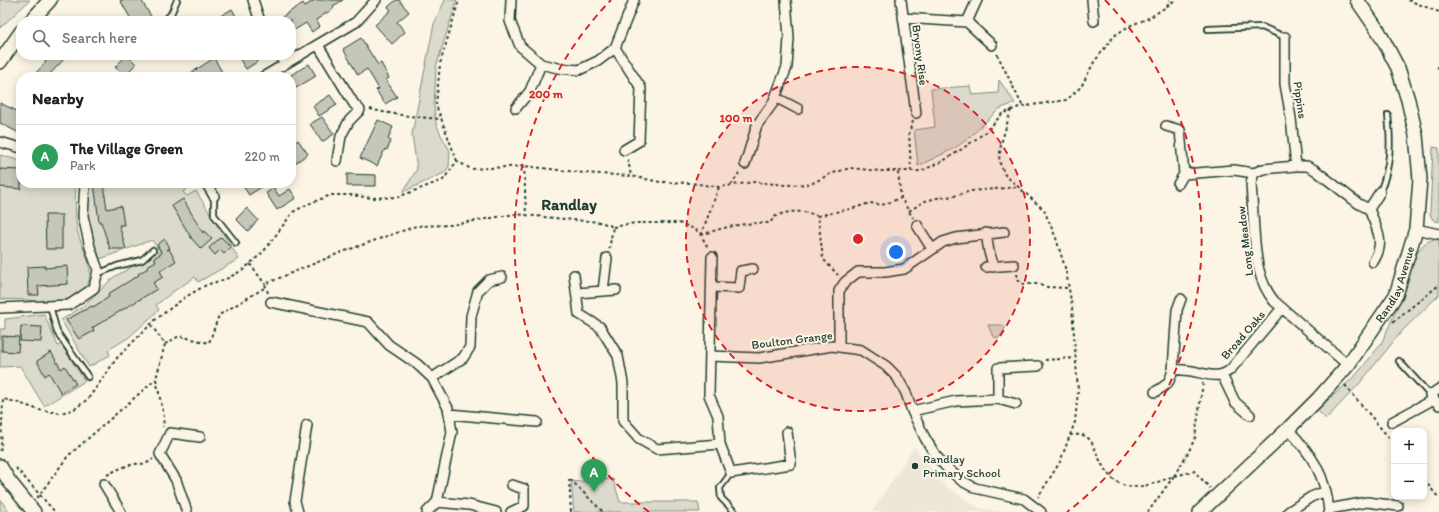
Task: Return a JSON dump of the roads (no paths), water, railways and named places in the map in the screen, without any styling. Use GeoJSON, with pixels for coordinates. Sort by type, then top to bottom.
{"type":"FeatureCollection","features":[{"type":"Feature","properties":{"kind":"street"},"geometry":{"type":"LineString","coordinates":[[36,16],[50,0]]}},
{"type":"Feature","properties":{"kind":"street"},"geometry":{"type":"LineString","coordinates":[[253,0],[258,16]]}},
{"type":"Feature","properties":{"kind":"street"},"geometry":{"type":"LineString","coordinates":[[296,58],[356,22],[376,0]]}},
{"type":"Feature","properties":{"kind":"street"},"geometry":{"type":"LineString","coordinates":[[511,0],[510,21],[520,46],[541,64],[558,68],[579,70],[598,61],[615,48],[634,0]]}},
{"type":"Feature","properties":{"kind":"street"},"geometry":{"type":"LineString","coordinates":[[745,164],[757,125],[773,104],[787,67],[789,38],[786,0]]}},
{"type":"Feature","properties":{"kind":"street","name":"Bryony Rise"},"geometry":{"type":"LineString","coordinates":[[901,0],[916,113]]}},
{"type":"Feature","properties":{"kind":"street"},"geometry":{"type":"LineString","coordinates":[[967,22],[977,0]]}},
{"type":"Feature","properties":{"kind":"street"},"geometry":{"type":"LineString","coordinates":[[1092,0],[1094,21]]}},
{"type":"Feature","properties":{"kind":"street","name":"Randlay Avenue"},"geometry":{"type":"LineString","coordinates":[[1200,512],[1318,399],[1348,365],[1396,295],[1416,229],[1420,179],[1416,135],[1408,100],[1395,62],[1368,14],[1357,0]]}},
{"type":"Feature","properties":{"kind":"street"},"geometry":{"type":"LineString","coordinates":[[903,18],[967,22],[992,45]]}},
{"type":"Feature","properties":{"kind":"street","name":"Pippins"},"geometry":{"type":"LineString","coordinates":[[1285,37],[1285,84],[1291,118],[1296,166]]}},
{"type":"Feature","properties":{"kind":"street"},"geometry":{"type":"LineString","coordinates":[[0,62],[16,39]]}},
{"type":"Feature","properties":{"kind":"street"},"geometry":{"type":"LineString","coordinates":[[318,45],[354,104],[360,110],[349,121],[341,136],[337,161]]}},
{"type":"Feature","properties":{"kind":"street"},"geometry":{"type":"LineString","coordinates":[[615,48],[641,88],[639,141],[624,150]]}},
{"type":"Feature","properties":{"kind":"street"},"geometry":{"type":"LineString","coordinates":[[282,60],[285,64]]}},
{"type":"Feature","properties":{"kind":"street"},"geometry":{"type":"LineString","coordinates":[[271,72],[292,60]]}},
{"type":"Feature","properties":{"kind":"street"},"geometry":{"type":"LineString","coordinates":[[516,108],[530,91],[541,64]]}},
{"type":"Feature","properties":{"kind":"street"},"geometry":{"type":"LineString","coordinates":[[775,97],[798,110]]}},
{"type":"Feature","properties":{"kind":"street"},"geometry":{"type":"LineString","coordinates":[[1166,126],[1180,130],[1184,174],[1178,184]]}},
{"type":"Feature","properties":{"kind":"street"},"geometry":{"type":"LineString","coordinates":[[0,142],[16,147]]}},
{"type":"Feature","properties":{"kind":"street"},"geometry":{"type":"LineString","coordinates":[[1184,174],[1234,170],[1254,173],[1263,169],[1307,166],[1315,170],[1359,204],[1369,209],[1380,242],[1380,249],[1373,262]]}},
{"type":"Feature","properties":{"kind":"street","name":"Long Meadow"},"geometry":{"type":"LineString","coordinates":[[1254,173],[1251,183],[1257,262],[1263,284],[1268,294],[1274,301],[1348,365]]}},
{"type":"Feature","properties":{"kind":"street"},"geometry":{"type":"LineString","coordinates":[[0,308],[69,305],[94,288],[98,270],[90,247],[83,216],[85,188]]}},
{"type":"Feature","properties":{"kind":"street"},"geometry":{"type":"LineString","coordinates":[[209,188],[214,196]]}},
{"type":"Feature","properties":{"kind":"street"},"geometry":{"type":"LineString","coordinates":[[1369,209],[1380,192]]}},
{"type":"Feature","properties":{"kind":"street"},"geometry":{"type":"LineString","coordinates":[[917,225],[932,249]]}},
{"type":"Feature","properties":{"kind":"street"},"geometry":{"type":"LineString","coordinates":[[1416,229],[1439,234]]}},
{"type":"Feature","properties":{"kind":"street"},"geometry":{"type":"LineString","coordinates":[[839,346],[839,291],[845,282],[858,272],[885,272],[904,269],[943,242],[956,238],[986,233],[1004,232]]}},
{"type":"Feature","properties":{"kind":"street"},"geometry":{"type":"LineString","coordinates":[[986,233],[990,267],[1014,266]]}},
{"type":"Feature","properties":{"kind":"street"},"geometry":{"type":"LineString","coordinates":[[712,257],[709,395],[718,416],[720,444],[730,473],[791,464],[787,432]]}},
{"type":"Feature","properties":{"kind":"street"},"geometry":{"type":"LineString","coordinates":[[603,291],[607,258]]}},
{"type":"Feature","properties":{"kind":"street"},"geometry":{"type":"LineString","coordinates":[[712,288],[739,288],[741,271],[754,269]]}},
{"type":"Feature","properties":{"kind":"street"},"geometry":{"type":"LineString","coordinates":[[574,275],[579,314],[600,326],[618,356],[623,383],[623,421],[639,439],[657,449],[720,444]]}},
{"type":"Feature","properties":{"kind":"street"},"geometry":{"type":"LineString","coordinates":[[432,378],[463,358],[470,346],[470,316],[478,291],[489,280],[502,277]]}},
{"type":"Feature","properties":{"kind":"street"},"geometry":{"type":"LineString","coordinates":[[577,293],[616,290]]}},
{"type":"Feature","properties":{"kind":"street"},"geometry":{"type":"LineString","coordinates":[[1155,392],[1168,384],[1171,380],[1177,310],[1181,299]]}},
{"type":"Feature","properties":{"kind":"street"},"geometry":{"type":"LineString","coordinates":[[271,302],[368,322],[389,345],[417,364],[432,378],[448,408],[452,432],[437,502],[427,512]]}},
{"type":"Feature","properties":{"kind":"street","name":"Broad Oaks"},"geometry":{"type":"LineString","coordinates":[[1173,369],[1192,371],[1205,375],[1222,375],[1231,368],[1282,308]]}},
{"type":"Feature","properties":{"kind":"street","name":"Boulton Grange"},"geometry":{"type":"LineString","coordinates":[[710,356],[759,358],[814,348],[839,346],[861,350],[886,366],[897,377],[925,438],[936,456],[947,468],[962,481],[975,488],[1024,499],[1041,512]]}},
{"type":"Feature","properties":{"kind":"street"},"geometry":{"type":"LineString","coordinates":[[998,399],[998,368],[1038,366]]}},
{"type":"Feature","properties":{"kind":"street"},"geometry":{"type":"LineString","coordinates":[[1222,375],[1235,402],[1250,415]]}},
{"type":"Feature","properties":{"kind":"street"},"geometry":{"type":"LineString","coordinates":[[1392,422],[1434,400],[1439,390]]}},
{"type":"Feature","properties":{"kind":"street"},"geometry":{"type":"LineString","coordinates":[[912,411],[956,401],[998,399],[1016,404]]}},
{"type":"Feature","properties":{"kind":"street"},"geometry":{"type":"LineString","coordinates":[[449,414],[537,422]]}},
{"type":"Feature","properties":{"kind":"street"},"geometry":{"type":"LineString","coordinates":[[298,512],[295,501],[306,425]]}},
{"type":"Feature","properties":{"kind":"street"},"geometry":{"type":"LineString","coordinates":[[1288,429],[1311,455],[1320,472],[1326,492],[1329,511],[1367,502],[1398,506]]}},
{"type":"Feature","properties":{"kind":"street"},"geometry":{"type":"LineString","coordinates":[[187,512],[176,480],[160,454],[170,433],[200,437]]}},
{"type":"Feature","properties":{"kind":"street"},"geometry":{"type":"LineString","coordinates":[[0,466],[32,509]]}},
{"type":"Feature","properties":{"kind":"street"},"geometry":{"type":"LineString","coordinates":[[104,484],[121,512]]}},
{"type":"Feature","properties":{"kind":"street"},"geometry":{"type":"LineString","coordinates":[[511,512],[524,506],[524,489],[512,485]]}},
{"type":"Feature","properties":{"kind":"street"},"geometry":{"type":"LineString","coordinates":[[1288,512],[1311,497],[1326,492]]}},
{"type":"Feature","properties":{"kind":"street"},"geometry":{"type":"LineString","coordinates":[[437,502],[470,504],[496,512]]}},
{"type":"Feature","properties":{"kind":"lane"},"geometry":{"type":"LineString","coordinates":[[169,16],[177,0]]}},
{"type":"Feature","properties":{"kind":"lane"},"geometry":{"type":"LineString","coordinates":[[1208,29],[1262,27],[1285,37]]}},
{"type":"Feature","properties":{"kind":"lane"},"geometry":{"type":"LineString","coordinates":[[1380,192],[1387,171],[1391,149],[1388,115]]}},
{"type":"Feature","properties":{"kind":"lane"},"geometry":{"type":"LineString","coordinates":[[214,196],[214,215],[236,243]]}},
{"type":"Feature","properties":{"kind":"lane"},"geometry":{"type":"LineString","coordinates":[[97,274],[117,266],[142,260],[154,250]]}},
{"type":"Feature","properties":{"kind":"lane"},"geometry":{"type":"LineString","coordinates":[[50,306],[57,332],[88,377]]}},
{"type":"Feature","properties":{"kind":"lane"},"geometry":{"type":"LineString","coordinates":[[1399,361],[1434,400]]}},
{"type":"Feature","properties":{"kind":"lane"},"geometry":{"type":"LineString","coordinates":[[730,473],[720,488],[721,498],[735,512]]}},
{"type":"Feature","properties":{"kind":"place","name":"Randlay Primary School"},"geometry":{"type":"Point","coordinates":[915,466]}},
{"type":"Feature","properties":{"kind":"place","name":"The Village Green"},"geometry":{"type":"Point","coordinates":[594,492]}},
{"type":"Feature","properties":{"kind":"district","name":"Randlay"},"geometry":{"type":"Point","coordinates":[569,204]}}]}
